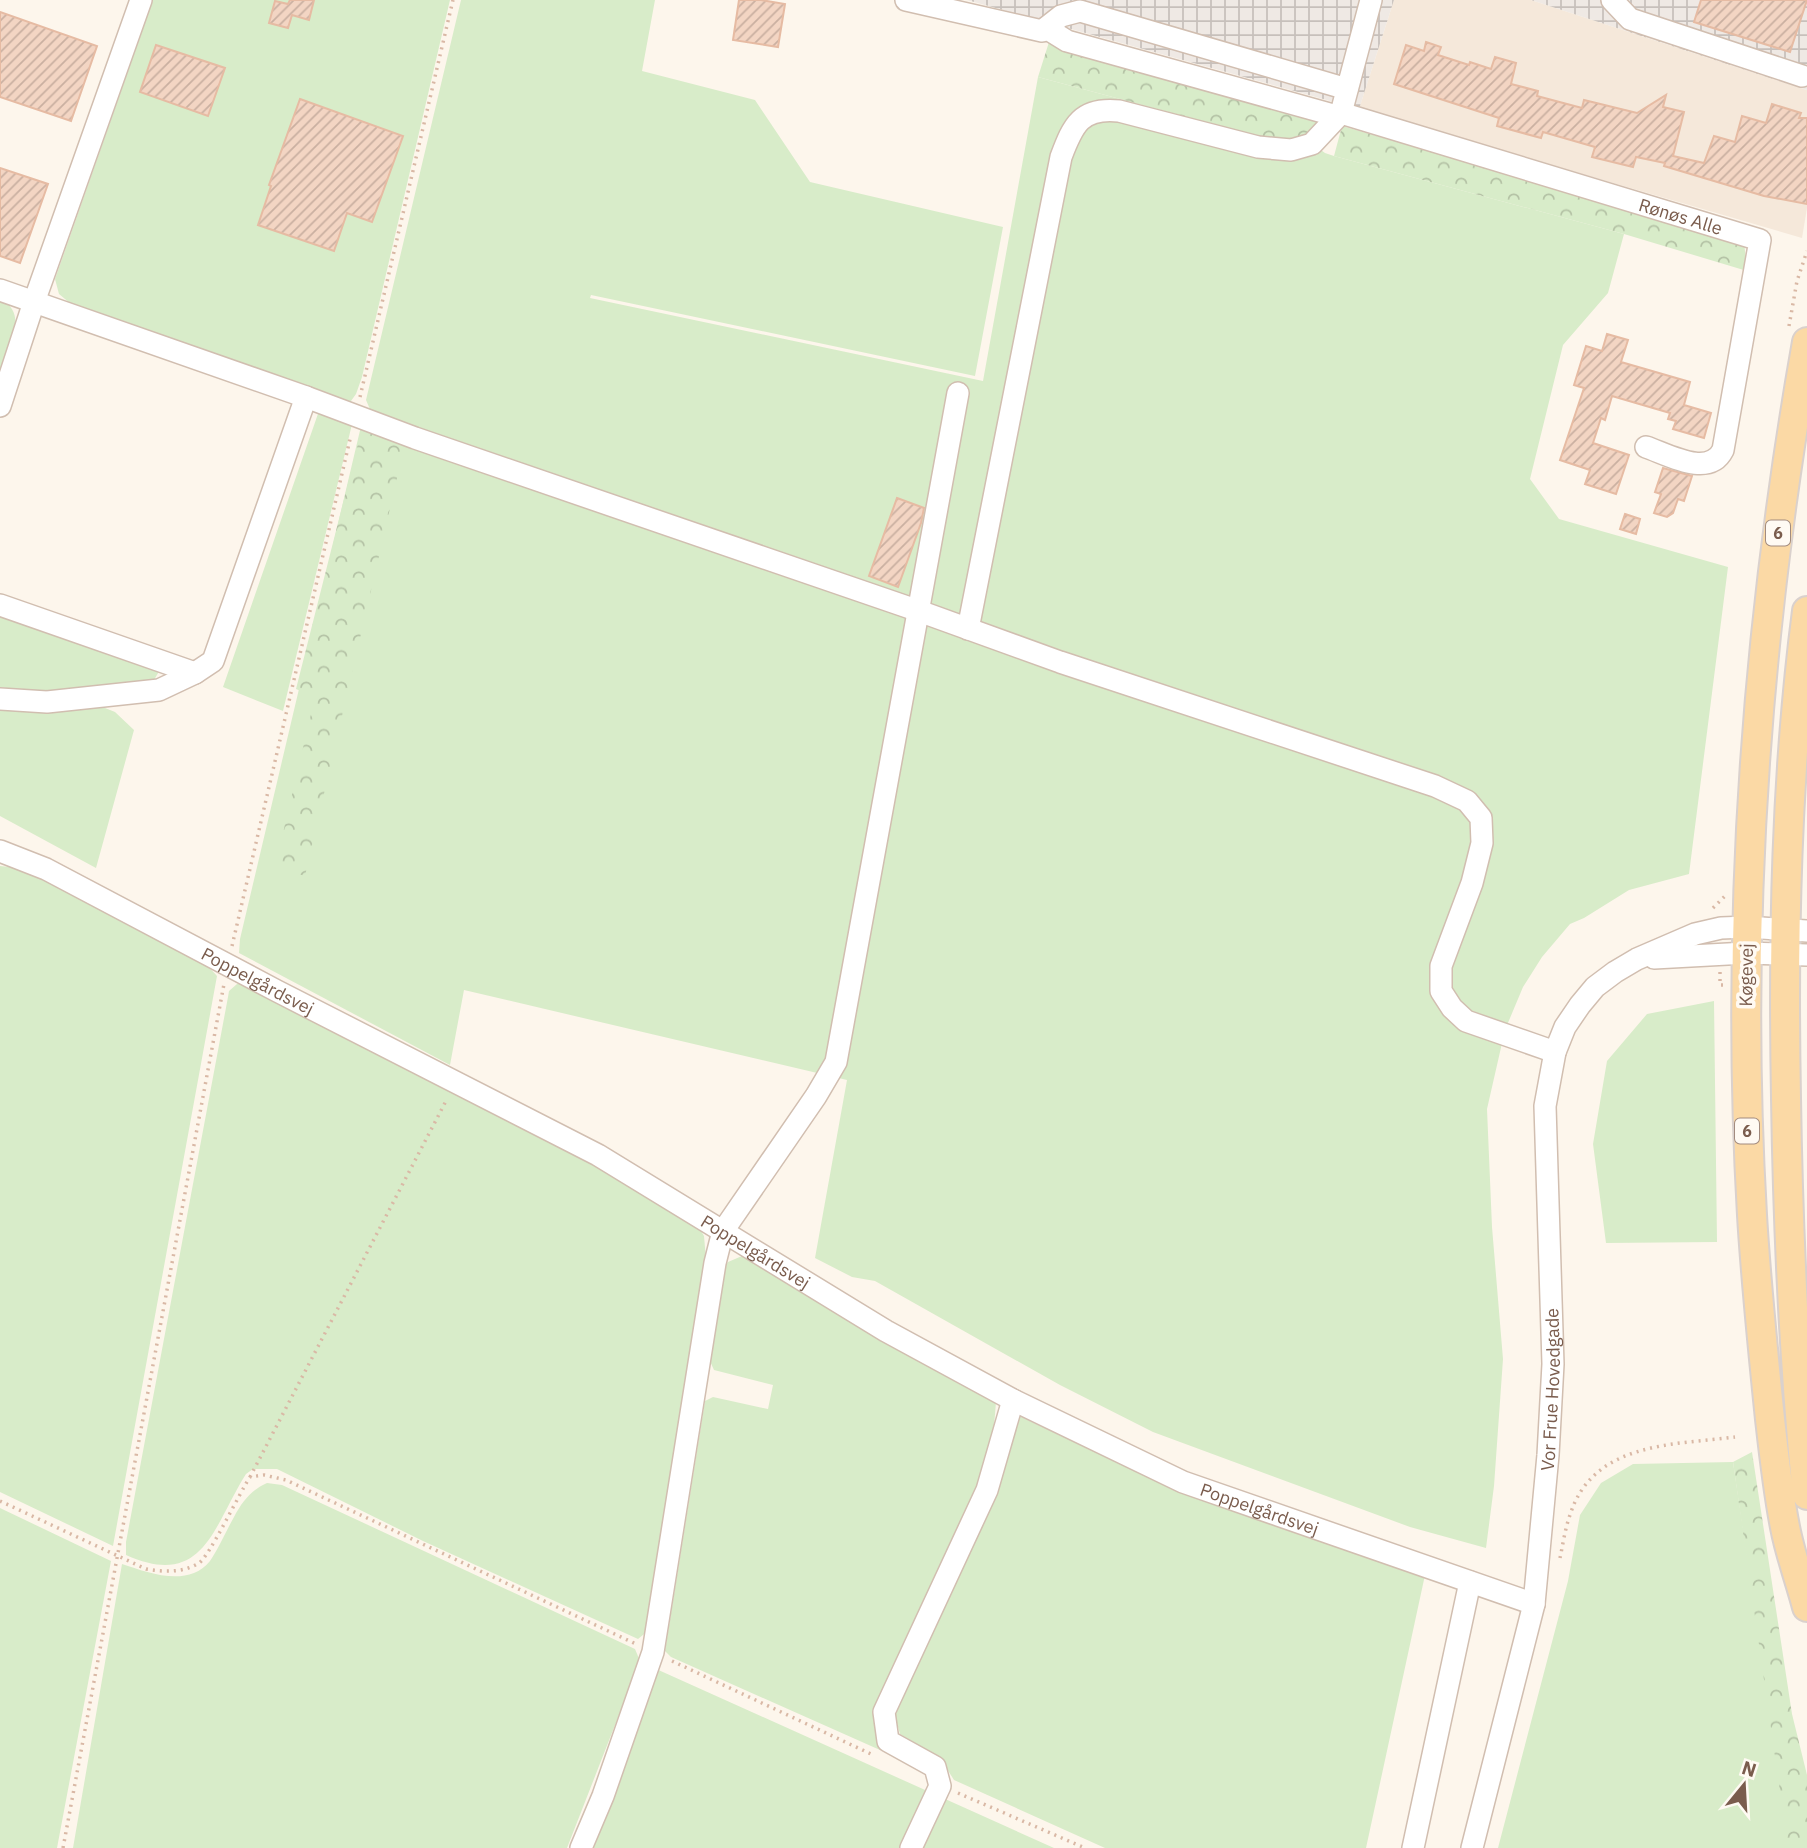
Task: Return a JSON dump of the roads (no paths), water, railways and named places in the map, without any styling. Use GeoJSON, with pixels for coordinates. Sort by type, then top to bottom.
{"type":"FeatureCollection","features":[{"type":"Feature","properties":{"kind":"main road","name":"Køgevej"},"geometry":{"type":"LineString","coordinates":[[1807,342],[1782,501],[1764,643],[1751,806],[1746,940],[1746,1105],[1758,1309],[1785,1527],[1807,1607]]}},
{"type":"Feature","properties":{"kind":"main road"},"geometry":{"type":"LineString","coordinates":[[1807,611],[1795,732],[1796,943],[1789,1219],[1801,1437],[1807,1494]]}},
{"type":"Feature","properties":{"kind":"street"},"geometry":{"type":"LineString","coordinates":[[0,407],[34,302],[141,0]]}},
{"type":"Feature","properties":{"kind":"street"},"geometry":{"type":"LineString","coordinates":[[906,0],[1042,32],[1061,16],[1080,11],[1347,89]]}},
{"type":"Feature","properties":{"kind":"street"},"geometry":{"type":"LineString","coordinates":[[968,629],[1061,156],[1071,130],[1090,113],[1105,109],[1258,147],[1291,150],[1312,144],[1339,115],[1371,0]]}},
{"type":"Feature","properties":{"kind":"street"},"geometry":{"type":"LineString","coordinates":[[1612,0],[1630,19],[1802,76]]}},
{"type":"Feature","properties":{"kind":"street"},"geometry":{"type":"LineString","coordinates":[[1046,29],[1067,41],[1339,115]]}},
{"type":"Feature","properties":{"kind":"street","name":"Rønøs Alle"},"geometry":{"type":"LineString","coordinates":[[1339,115],[1760,240],[1723,450],[1718,459],[1709,463],[1690,463],[1646,447]]}},
{"type":"Feature","properties":{"kind":"street"},"geometry":{"type":"LineString","coordinates":[[0,290],[1060,662],[1435,786],[1467,801],[1481,818],[1482,843],[1472,883],[1441,966],[1441,992],[1452,1008],[1466,1021],[1555,1052]]}},
{"type":"Feature","properties":{"kind":"street"},"geometry":{"type":"LineString","coordinates":[[582,1848],[653,1652],[715,1263],[723,1231],[816,1096],[836,1062],[958,393]]}},
{"type":"Feature","properties":{"kind":"street"},"geometry":{"type":"LineString","coordinates":[[0,699],[47,702],[159,690],[213,661],[306,397]]}},
{"type":"Feature","properties":{"kind":"street"},"geometry":{"type":"LineString","coordinates":[[0,605],[195,673]]}},
{"type":"Feature","properties":{"kind":"street","name":"Poppelgårdsvej"},"geometry":{"type":"LineString","coordinates":[[0,851],[46,869],[598,1155],[886,1331],[1013,1400],[1183,1482],[1534,1604]]}},
{"type":"Feature","properties":{"kind":"street","name":"Vor Frue Hovedgade"},"geometry":{"type":"LineString","coordinates":[[1472,1848],[1534,1604],[1548,1455],[1553,1364],[1545,1107],[1555,1052],[1565,1027],[1595,987],[1637,959],[1746,940],[1796,943]]}},
{"type":"Feature","properties":{"kind":"street"},"geometry":{"type":"LineString","coordinates":[[911,1848],[940,1786],[935,1767],[888,1741],[884,1712],[987,1490],[1013,1400]]}},
{"type":"Feature","properties":{"kind":"street"},"geometry":{"type":"LineString","coordinates":[[1413,1848],[1470,1582]]}}]}
